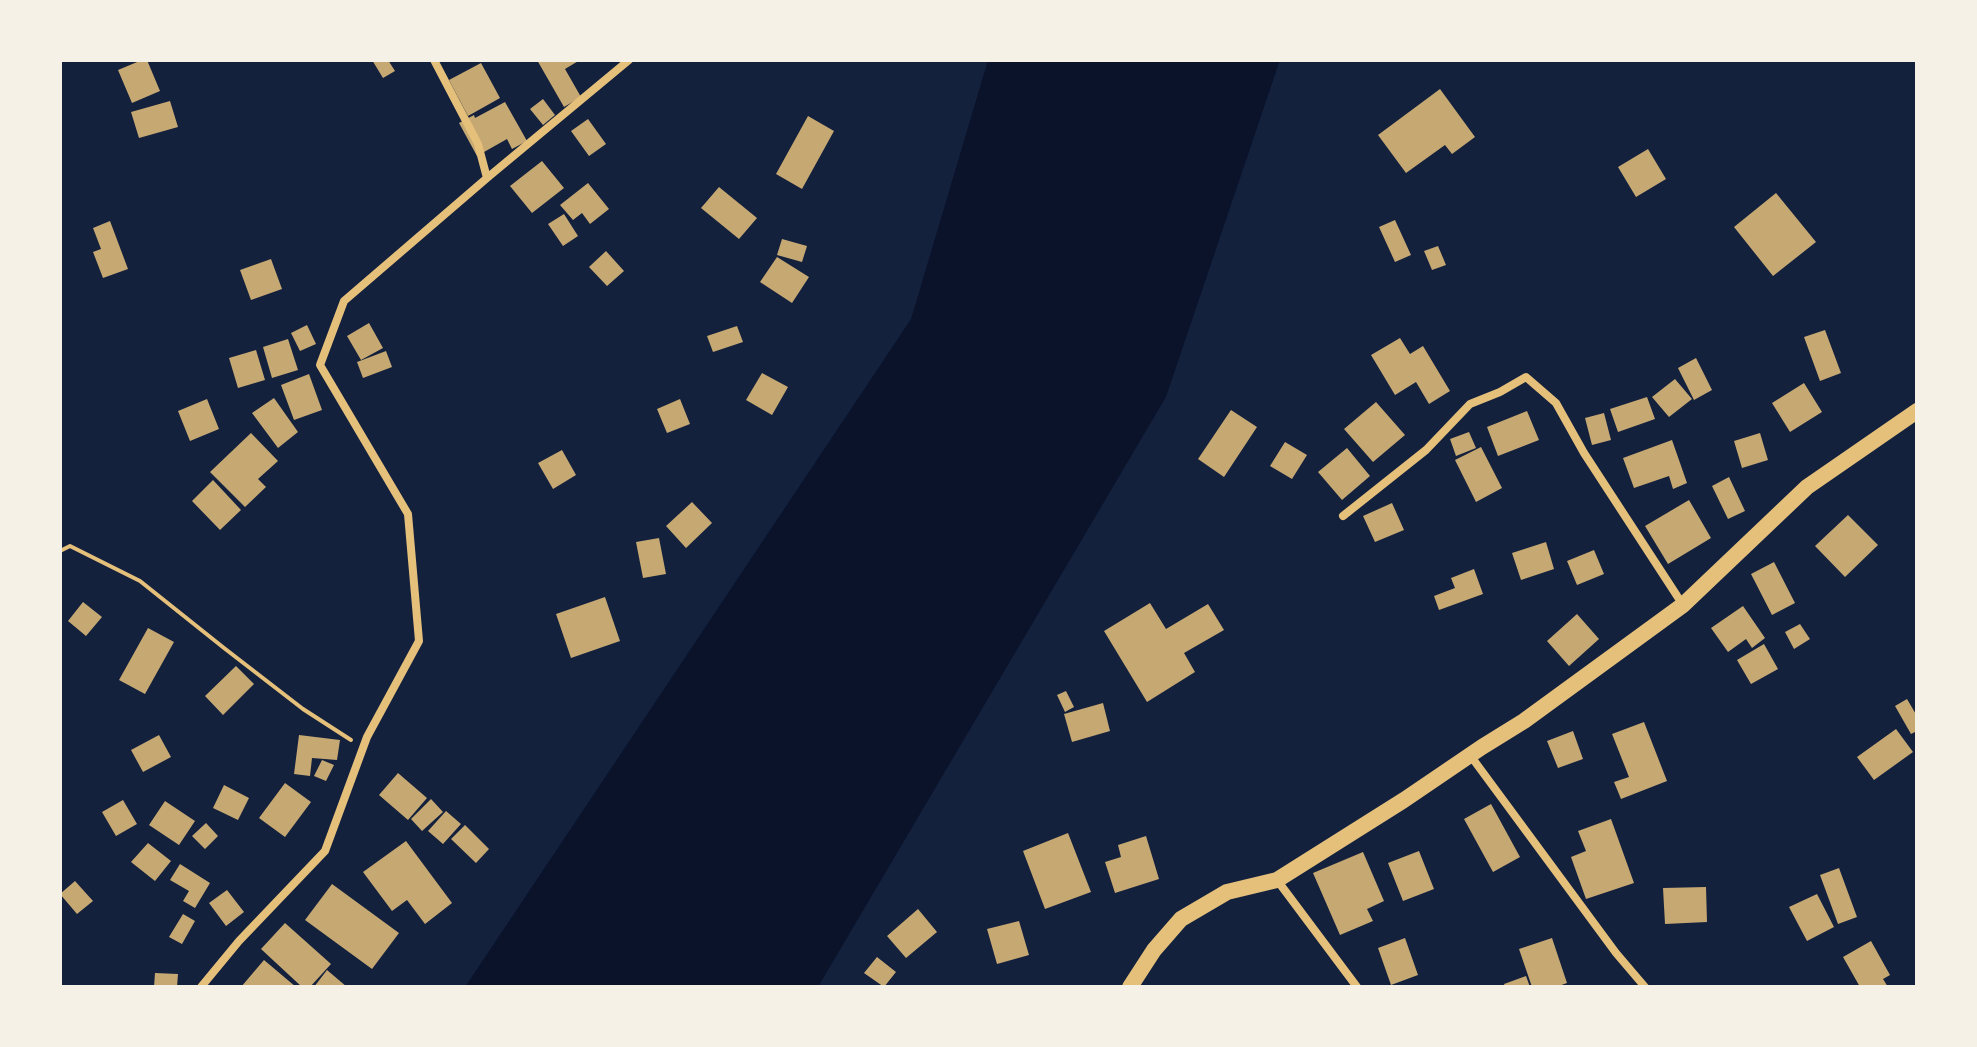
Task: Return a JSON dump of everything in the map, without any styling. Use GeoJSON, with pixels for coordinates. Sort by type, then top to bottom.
{"type":"FeatureCollection","features":[{"type":"Feature","properties":{"kind":"main road"},"geometry":{"type":"LineString","coordinates":[[1130,987],[1154,950],[1181,919],[1227,892],[1277,880],[1524,721],[1683,605],[1807,487],[1917,411]]}},
{"type":"Feature","properties":{"kind":"street"},"geometry":{"type":"LineString","coordinates":[[434,60],[478,144],[487,178]]}},
{"type":"Feature","properties":{"kind":"street"},"geometry":{"type":"LineString","coordinates":[[201,987],[239,941],[325,851],[367,737],[419,641],[408,514],[320,365],[344,301],[629,60]]}},
{"type":"Feature","properties":{"kind":"street"},"geometry":{"type":"LineString","coordinates":[[1343,516],[1426,450],[1470,404],[1526,377],[1556,403],[1584,453],[1683,605]]}},
{"type":"Feature","properties":{"kind":"street"},"geometry":{"type":"LineString","coordinates":[[1470,755],[1616,953],[1645,987]]}},
{"type":"Feature","properties":{"kind":"street"},"geometry":{"type":"LineString","coordinates":[[1277,880],[1357,987]]}},
{"type":"Feature","properties":{"kind":"path"},"geometry":{"type":"LineString","coordinates":[[60,551],[70,546],[140,581],[303,709],[363,747]]}},
{"type":"Feature","properties":{"kind":"water"},"geometry":{"type":"Polygon","coordinates":[[[988,60],[1280,60],[1166,397],[818,987],[465,987],[911,319],[988,60]]]}},
{"type":"Feature","properties":{"kind":"building"},"geometry":{"type":"Polygon","coordinates":[[[147,60],[160,91],[132,103],[118,70],[147,60]]]}},
{"type":"Feature","properties":{"kind":"building"},"geometry":{"type":"Polygon","coordinates":[[[372,60],[388,60],[395,71],[383,78],[372,60]]]}},
{"type":"Feature","properties":{"kind":"building"},"geometry":{"type":"Polygon","coordinates":[[[537,60],[580,60],[565,69],[581,97],[564,107],[537,60]]]}},
{"type":"Feature","properties":{"kind":"building"},"geometry":{"type":"Polygon","coordinates":[[[481,63],[500,98],[468,116],[449,80],[481,63]]]}},
{"type":"Feature","properties":{"kind":"building"},"geometry":{"type":"Polygon","coordinates":[[[1440,89],[1475,137],[1452,154],[1445,145],[1406,173],[1378,135],[1440,89]]]}},
{"type":"Feature","properties":{"kind":"building"},"geometry":{"type":"Polygon","coordinates":[[[543,99],[555,115],[543,125],[530,109],[543,99]]]}},
{"type":"Feature","properties":{"kind":"building"},"geometry":{"type":"Polygon","coordinates":[[[170,101],[178,127],[139,138],[131,112],[170,101]]]}},
{"type":"Feature","properties":{"kind":"building"},"geometry":{"type":"Polygon","coordinates":[[[505,102],[527,141],[512,149],[507,139],[477,156],[459,123],[505,102]]]}},
{"type":"Feature","properties":{"kind":"building"},"geometry":{"type":"Polygon","coordinates":[[[808,116],[834,131],[802,189],[776,174],[808,116]]]}},
{"type":"Feature","properties":{"kind":"building"},"geometry":{"type":"Polygon","coordinates":[[[588,119],[606,144],[589,156],[571,131],[588,119]]]}},
{"type":"Feature","properties":{"kind":"building"},"geometry":{"type":"Polygon","coordinates":[[[1648,149],[1666,179],[1636,197],[1618,167],[1648,149]]]}},
{"type":"Feature","properties":{"kind":"building"},"geometry":{"type":"Polygon","coordinates":[[[542,161],[564,188],[532,213],[510,186],[542,161]]]}},
{"type":"Feature","properties":{"kind":"building"},"geometry":{"type":"Polygon","coordinates":[[[588,183],[609,209],[590,224],[582,213],[573,220],[560,205],[588,183]]]}},
{"type":"Feature","properties":{"kind":"building"},"geometry":{"type":"Polygon","coordinates":[[[719,187],[757,218],[739,239],[701,208],[719,187]]]}},
{"type":"Feature","properties":{"kind":"building"},"geometry":{"type":"Polygon","coordinates":[[[1776,193],[1816,242],[1773,276],[1734,227],[1776,193]]]}},
{"type":"Feature","properties":{"kind":"building"},"geometry":{"type":"Polygon","coordinates":[[[564,214],[578,236],[563,246],[548,224],[564,214]]]}},
{"type":"Feature","properties":{"kind":"building"},"geometry":{"type":"Polygon","coordinates":[[[1395,220],[1411,255],[1395,262],[1379,227],[1395,220]]]}},
{"type":"Feature","properties":{"kind":"building"},"geometry":{"type":"Polygon","coordinates":[[[110,221],[128,269],[103,278],[93,252],[101,249],[93,228],[110,221]]]}},
{"type":"Feature","properties":{"kind":"building"},"geometry":{"type":"Polygon","coordinates":[[[782,239],[807,246],[802,262],[777,255],[782,239]]]}},
{"type":"Feature","properties":{"kind":"building"},"geometry":{"type":"Polygon","coordinates":[[[1438,246],[1446,265],[1432,270],[1424,251],[1438,246]]]}},
{"type":"Feature","properties":{"kind":"building"},"geometry":{"type":"Polygon","coordinates":[[[606,251],[624,271],[607,286],[589,267],[606,251]]]}},
{"type":"Feature","properties":{"kind":"building"},"geometry":{"type":"Polygon","coordinates":[[[777,257],[809,277],[792,303],[760,282],[777,257]]]}},
{"type":"Feature","properties":{"kind":"building"},"geometry":{"type":"Polygon","coordinates":[[[271,259],[282,289],[251,300],[240,270],[271,259]]]}},
{"type":"Feature","properties":{"kind":"building"},"geometry":{"type":"Polygon","coordinates":[[[369,323],[383,348],[361,360],[347,336],[369,323]]]}},
{"type":"Feature","properties":{"kind":"building"},"geometry":{"type":"Polygon","coordinates":[[[307,325],[316,344],[300,351],[291,333],[307,325]]]}},
{"type":"Feature","properties":{"kind":"building"},"geometry":{"type":"Polygon","coordinates":[[[737,326],[743,342],[713,352],[707,336],[737,326]]]}},
{"type":"Feature","properties":{"kind":"building"},"geometry":{"type":"Polygon","coordinates":[[[1825,330],[1841,373],[1820,381],[1804,337],[1825,330]]]}},
{"type":"Feature","properties":{"kind":"building"},"geometry":{"type":"Polygon","coordinates":[[[1400,338],[1410,354],[1423,346],[1450,391],[1429,404],[1416,382],[1395,395],[1371,355],[1400,338]]]}},
{"type":"Feature","properties":{"kind":"building"},"geometry":{"type":"Polygon","coordinates":[[[288,339],[298,370],[272,378],[263,347],[288,339]]]}},
{"type":"Feature","properties":{"kind":"building"},"geometry":{"type":"Polygon","coordinates":[[[256,350],[265,380],[238,388],[229,358],[256,350]]]}},
{"type":"Feature","properties":{"kind":"building"},"geometry":{"type":"Polygon","coordinates":[[[386,351],[392,367],[363,378],[357,362],[386,351]]]}},
{"type":"Feature","properties":{"kind":"building"},"geometry":{"type":"Polygon","coordinates":[[[1696,358],[1712,390],[1694,400],[1678,368],[1696,358]]]}},
{"type":"Feature","properties":{"kind":"building"},"geometry":{"type":"Polygon","coordinates":[[[762,373],[788,387],[772,415],[746,400],[762,373]]]}},
{"type":"Feature","properties":{"kind":"building"},"geometry":{"type":"Polygon","coordinates":[[[309,374],[322,410],[294,420],[281,385],[309,374]]]}},
{"type":"Feature","properties":{"kind":"building"},"geometry":{"type":"Polygon","coordinates":[[[1675,379],[1692,399],[1669,417],[1652,397],[1675,379]]]}},
{"type":"Feature","properties":{"kind":"building"},"geometry":{"type":"Polygon","coordinates":[[[1804,383],[1822,412],[1790,432],[1772,403],[1804,383]]]}},
{"type":"Feature","properties":{"kind":"building"},"geometry":{"type":"Polygon","coordinates":[[[1647,397],[1655,419],[1618,432],[1610,409],[1647,397]]]}},
{"type":"Feature","properties":{"kind":"building"},"geometry":{"type":"Polygon","coordinates":[[[274,398],[298,432],[278,448],[252,413],[274,398]]]}},
{"type":"Feature","properties":{"kind":"building"},"geometry":{"type":"Polygon","coordinates":[[[207,399],[219,429],[190,441],[178,411],[207,399]]]}},
{"type":"Feature","properties":{"kind":"building"},"geometry":{"type":"Polygon","coordinates":[[[680,399],[690,424],[667,433],[657,409],[680,399]]]}},
{"type":"Feature","properties":{"kind":"building"},"geometry":{"type":"Polygon","coordinates":[[[1376,402],[1405,435],[1373,462],[1344,429],[1376,402]]]}},
{"type":"Feature","properties":{"kind":"building"},"geometry":{"type":"Polygon","coordinates":[[[1231,410],[1257,427],[1224,477],[1198,459],[1231,410]]]}},
{"type":"Feature","properties":{"kind":"building"},"geometry":{"type":"Polygon","coordinates":[[[1527,411],[1539,440],[1498,456],[1487,427],[1527,411]]]}},
{"type":"Feature","properties":{"kind":"building"},"geometry":{"type":"Polygon","coordinates":[[[1604,413],[1611,440],[1592,445],[1585,418],[1604,413]]]}},
{"type":"Feature","properties":{"kind":"building"},"geometry":{"type":"Polygon","coordinates":[[[1469,432],[1476,448],[1456,456],[1450,439],[1469,432]]]}},
{"type":"Feature","properties":{"kind":"building"},"geometry":{"type":"Polygon","coordinates":[[[251,433],[278,461],[258,479],[266,487],[245,507],[210,472],[251,433]]]}},
{"type":"Feature","properties":{"kind":"building"},"geometry":{"type":"Polygon","coordinates":[[[1760,433],[1768,460],[1742,468],[1734,441],[1760,433]]]}},
{"type":"Feature","properties":{"kind":"building"},"geometry":{"type":"Polygon","coordinates":[[[1672,440],[1687,483],[1673,489],[1669,476],[1634,488],[1623,458],[1672,440]]]}},
{"type":"Feature","properties":{"kind":"building"},"geometry":{"type":"Polygon","coordinates":[[[1285,442],[1307,455],[1292,479],[1270,466],[1285,442]]]}},
{"type":"Feature","properties":{"kind":"building"},"geometry":{"type":"Polygon","coordinates":[[[1481,447],[1502,488],[1476,502],[1455,460],[1481,447]]]}},
{"type":"Feature","properties":{"kind":"building"},"geometry":{"type":"Polygon","coordinates":[[[1347,448],[1370,476],[1342,500],[1318,472],[1347,448]]]}},
{"type":"Feature","properties":{"kind":"building"},"geometry":{"type":"Polygon","coordinates":[[[562,450],[576,475],[553,489],[538,463],[562,450]]]}},
{"type":"Feature","properties":{"kind":"building"},"geometry":{"type":"Polygon","coordinates":[[[1729,477],[1745,511],[1728,519],[1712,486],[1729,477]]]}},
{"type":"Feature","properties":{"kind":"building"},"geometry":{"type":"Polygon","coordinates":[[[213,480],[241,510],[220,530],[192,501],[213,480]]]}},
{"type":"Feature","properties":{"kind":"building"},"geometry":{"type":"Polygon","coordinates":[[[1689,500],[1711,538],[1668,564],[1645,526],[1689,500]]]}},
{"type":"Feature","properties":{"kind":"building"},"geometry":{"type":"Polygon","coordinates":[[[692,502],[712,523],[686,548],[666,526],[692,502]]]}},
{"type":"Feature","properties":{"kind":"building"},"geometry":{"type":"Polygon","coordinates":[[[1392,503],[1404,530],[1375,542],[1363,516],[1392,503]]]}},
{"type":"Feature","properties":{"kind":"building"},"geometry":{"type":"Polygon","coordinates":[[[1848,515],[1878,545],[1845,577],[1815,546],[1848,515]]]}},
{"type":"Feature","properties":{"kind":"building"},"geometry":{"type":"Polygon","coordinates":[[[659,538],[666,574],[643,578],[636,542],[659,538]]]}},
{"type":"Feature","properties":{"kind":"building"},"geometry":{"type":"Polygon","coordinates":[[[1546,542],[1554,569],[1521,580],[1512,553],[1546,542]]]}},
{"type":"Feature","properties":{"kind":"building"},"geometry":{"type":"Polygon","coordinates":[[[1594,550],[1604,574],[1577,585],[1567,561],[1594,550]]]}},
{"type":"Feature","properties":{"kind":"building"},"geometry":{"type":"Polygon","coordinates":[[[1774,562],[1795,603],[1772,615],[1751,574],[1774,562]]]}},
{"type":"Feature","properties":{"kind":"building"},"geometry":{"type":"Polygon","coordinates":[[[1474,569],[1483,594],[1439,610],[1434,596],[1455,588],[1451,578],[1474,569]]]}},
{"type":"Feature","properties":{"kind":"building"},"geometry":{"type":"Polygon","coordinates":[[[605,597],[620,641],[571,658],[556,614],[605,597]]]}},
{"type":"Feature","properties":{"kind":"building"},"geometry":{"type":"Polygon","coordinates":[[[83,602],[102,617],[86,636],[68,621],[83,602]]]}},
{"type":"Feature","properties":{"kind":"building"},"geometry":{"type":"Polygon","coordinates":[[[1150,603],[1166,629],[1208,604],[1224,630],[1184,653],[1195,672],[1147,702],[1104,631],[1150,603]]]}},
{"type":"Feature","properties":{"kind":"building"},"geometry":{"type":"Polygon","coordinates":[[[1743,606],[1765,638],[1752,648],[1746,639],[1728,652],[1711,628],[1743,606]]]}},
{"type":"Feature","properties":{"kind":"building"},"geometry":{"type":"Polygon","coordinates":[[[1577,614],[1599,639],[1569,666],[1547,641],[1577,614]]]}},
{"type":"Feature","properties":{"kind":"building"},"geometry":{"type":"Polygon","coordinates":[[[1800,624],[1810,639],[1794,649],[1785,632],[1800,624]]]}},
{"type":"Feature","properties":{"kind":"building"},"geometry":{"type":"Polygon","coordinates":[[[148,628],[174,642],[145,694],[119,680],[148,628]]]}},
{"type":"Feature","properties":{"kind":"building"},"geometry":{"type":"Polygon","coordinates":[[[1764,644],[1778,669],[1751,684],[1737,660],[1764,644]]]}},
{"type":"Feature","properties":{"kind":"building"},"geometry":{"type":"Polygon","coordinates":[[[236,666],[254,684],[223,715],[205,696],[236,666]]]}},
{"type":"Feature","properties":{"kind":"building"},"geometry":{"type":"Polygon","coordinates":[[[1066,691],[1074,707],[1065,712],[1057,695],[1066,691]]]}},
{"type":"Feature","properties":{"kind":"building"},"geometry":{"type":"Polygon","coordinates":[[[1907,699],[1917,716],[1917,731],[1911,734],[1895,706],[1907,699]]]}},
{"type":"Feature","properties":{"kind":"building"},"geometry":{"type":"Polygon","coordinates":[[[1103,703],[1110,731],[1072,742],[1064,714],[1103,703]]]}},
{"type":"Feature","properties":{"kind":"building"},"geometry":{"type":"Polygon","coordinates":[[[1644,722],[1667,781],[1621,799],[1614,782],[1629,777],[1612,734],[1644,722]]]}},
{"type":"Feature","properties":{"kind":"building"},"geometry":{"type":"Polygon","coordinates":[[[1896,729],[1913,752],[1874,780],[1857,757],[1896,729]]]}},
{"type":"Feature","properties":{"kind":"building"},"geometry":{"type":"Polygon","coordinates":[[[1573,731],[1583,759],[1558,768],[1547,741],[1573,731]]]}},
{"type":"Feature","properties":{"kind":"building"},"geometry":{"type":"Polygon","coordinates":[[[159,735],[171,757],[143,772],[131,750],[159,735]]]}},
{"type":"Feature","properties":{"kind":"building"},"geometry":{"type":"Polygon","coordinates":[[[299,735],[340,740],[337,760],[312,758],[310,776],[294,774],[299,735]]]}},
{"type":"Feature","properties":{"kind":"building"},"geometry":{"type":"Polygon","coordinates":[[[322,760],[334,765],[326,781],[314,776],[322,760]]]}},
{"type":"Feature","properties":{"kind":"building"},"geometry":{"type":"Polygon","coordinates":[[[398,773],[427,798],[408,820],[379,795],[398,773]]]}},
{"type":"Feature","properties":{"kind":"building"},"geometry":{"type":"Polygon","coordinates":[[[285,783],[311,802],[285,837],[259,818],[285,783]]]}},
{"type":"Feature","properties":{"kind":"building"},"geometry":{"type":"Polygon","coordinates":[[[224,785],[249,798],[238,820],[213,808],[224,785]]]}},
{"type":"Feature","properties":{"kind":"building"},"geometry":{"type":"Polygon","coordinates":[[[431,799],[443,812],[422,831],[411,819],[431,799]]]}},
{"type":"Feature","properties":{"kind":"building"},"geometry":{"type":"Polygon","coordinates":[[[123,800],[137,824],[116,836],[102,812],[123,800]]]}},
{"type":"Feature","properties":{"kind":"building"},"geometry":{"type":"Polygon","coordinates":[[[165,801],[195,821],[179,845],[149,825],[165,801]]]}},
{"type":"Feature","properties":{"kind":"building"},"geometry":{"type":"Polygon","coordinates":[[[1491,804],[1520,857],[1493,872],[1464,819],[1491,804]]]}},
{"type":"Feature","properties":{"kind":"building"},"geometry":{"type":"Polygon","coordinates":[[[446,811],[461,824],[443,844],[428,831],[446,811]]]}},
{"type":"Feature","properties":{"kind":"building"},"geometry":{"type":"Polygon","coordinates":[[[1611,819],[1634,883],[1586,899],[1571,857],[1586,851],[1578,831],[1611,819]]]}},
{"type":"Feature","properties":{"kind":"building"},"geometry":{"type":"Polygon","coordinates":[[[206,823],[218,836],[205,849],[192,836],[206,823]]]}},
{"type":"Feature","properties":{"kind":"building"},"geometry":{"type":"Polygon","coordinates":[[[465,825],[489,849],[476,863],[451,839],[465,825]]]}},
{"type":"Feature","properties":{"kind":"building"},"geometry":{"type":"Polygon","coordinates":[[[1068,833],[1091,892],[1045,909],[1023,851],[1068,833]]]}},
{"type":"Feature","properties":{"kind":"building"},"geometry":{"type":"Polygon","coordinates":[[[1146,836],[1159,879],[1115,893],[1105,862],[1121,857],[1118,845],[1146,836]]]}},
{"type":"Feature","properties":{"kind":"building"},"geometry":{"type":"Polygon","coordinates":[[[406,841],[452,903],[425,924],[407,900],[392,911],[363,872],[406,841]]]}},
{"type":"Feature","properties":{"kind":"building"},"geometry":{"type":"Polygon","coordinates":[[[148,843],[171,861],[155,881],[131,862],[148,843]]]}},
{"type":"Feature","properties":{"kind":"building"},"geometry":{"type":"Polygon","coordinates":[[[1419,851],[1434,889],[1403,901],[1388,863],[1419,851]]]}},
{"type":"Feature","properties":{"kind":"building"},"geometry":{"type":"Polygon","coordinates":[[[1363,852],[1384,901],[1367,909],[1373,921],[1340,935],[1313,873],[1363,852]]]}},
{"type":"Feature","properties":{"kind":"building"},"geometry":{"type":"Polygon","coordinates":[[[180,864],[210,883],[195,908],[183,901],[189,891],[170,880],[180,864]]]}},
{"type":"Feature","properties":{"kind":"building"},"geometry":{"type":"Polygon","coordinates":[[[1839,868],[1857,917],[1838,924],[1820,875],[1839,868]]]}},
{"type":"Feature","properties":{"kind":"building"},"geometry":{"type":"Polygon","coordinates":[[[75,881],[93,901],[77,914],[60,894],[75,881]]]}},
{"type":"Feature","properties":{"kind":"building"},"geometry":{"type":"Polygon","coordinates":[[[332,884],[399,933],[372,969],[305,920],[332,884]]]}},
{"type":"Feature","properties":{"kind":"building"},"geometry":{"type":"Polygon","coordinates":[[[1706,887],[1707,922],[1665,924],[1663,888],[1706,887]]]}},
{"type":"Feature","properties":{"kind":"building"},"geometry":{"type":"Polygon","coordinates":[[[227,890],[244,912],[226,926],[209,903],[227,890]]]}},
{"type":"Feature","properties":{"kind":"building"},"geometry":{"type":"Polygon","coordinates":[[[1817,894],[1834,927],[1807,941],[1789,907],[1817,894]]]}},
{"type":"Feature","properties":{"kind":"building"},"geometry":{"type":"Polygon","coordinates":[[[918,909],[937,932],[906,958],[887,936],[918,909]]]}},
{"type":"Feature","properties":{"kind":"building"},"geometry":{"type":"Polygon","coordinates":[[[183,914],[195,921],[182,944],[169,937],[183,914]]]}},
{"type":"Feature","properties":{"kind":"building"},"geometry":{"type":"Polygon","coordinates":[[[1019,921],[1029,955],[997,964],[987,929],[1019,921]]]}},
{"type":"Feature","properties":{"kind":"building"},"geometry":{"type":"Polygon","coordinates":[[[285,923],[331,964],[310,987],[302,987],[261,949],[285,923]]]}},
{"type":"Feature","properties":{"kind":"building"},"geometry":{"type":"Polygon","coordinates":[[[1405,938],[1418,975],[1391,985],[1378,948],[1405,938]]]}},
{"type":"Feature","properties":{"kind":"building"},"geometry":{"type":"Polygon","coordinates":[[[1552,938],[1567,983],[1556,987],[1532,987],[1519,949],[1552,938]]]}},
{"type":"Feature","properties":{"kind":"building"},"geometry":{"type":"Polygon","coordinates":[[[1871,941],[1890,975],[1883,979],[1888,987],[1860,987],[1843,957],[1871,941]]]}},
{"type":"Feature","properties":{"kind":"building"},"geometry":{"type":"Polygon","coordinates":[[[877,957],[896,972],[884,987],[864,973],[877,957]]]}},
{"type":"Feature","properties":{"kind":"building"},"geometry":{"type":"Polygon","coordinates":[[[264,960],[296,987],[241,987],[264,960]]]}},
{"type":"Feature","properties":{"kind":"building"},"geometry":{"type":"Polygon","coordinates":[[[327,970],[347,987],[314,987],[327,970]]]}},
{"type":"Feature","properties":{"kind":"building"},"geometry":{"type":"Polygon","coordinates":[[[155,973],[178,974],[177,987],[154,987],[155,973]]]}},
{"type":"Feature","properties":{"kind":"building"},"geometry":{"type":"Polygon","coordinates":[[[1526,976],[1530,987],[1505,987],[1504,984],[1526,976]]]}}]}
